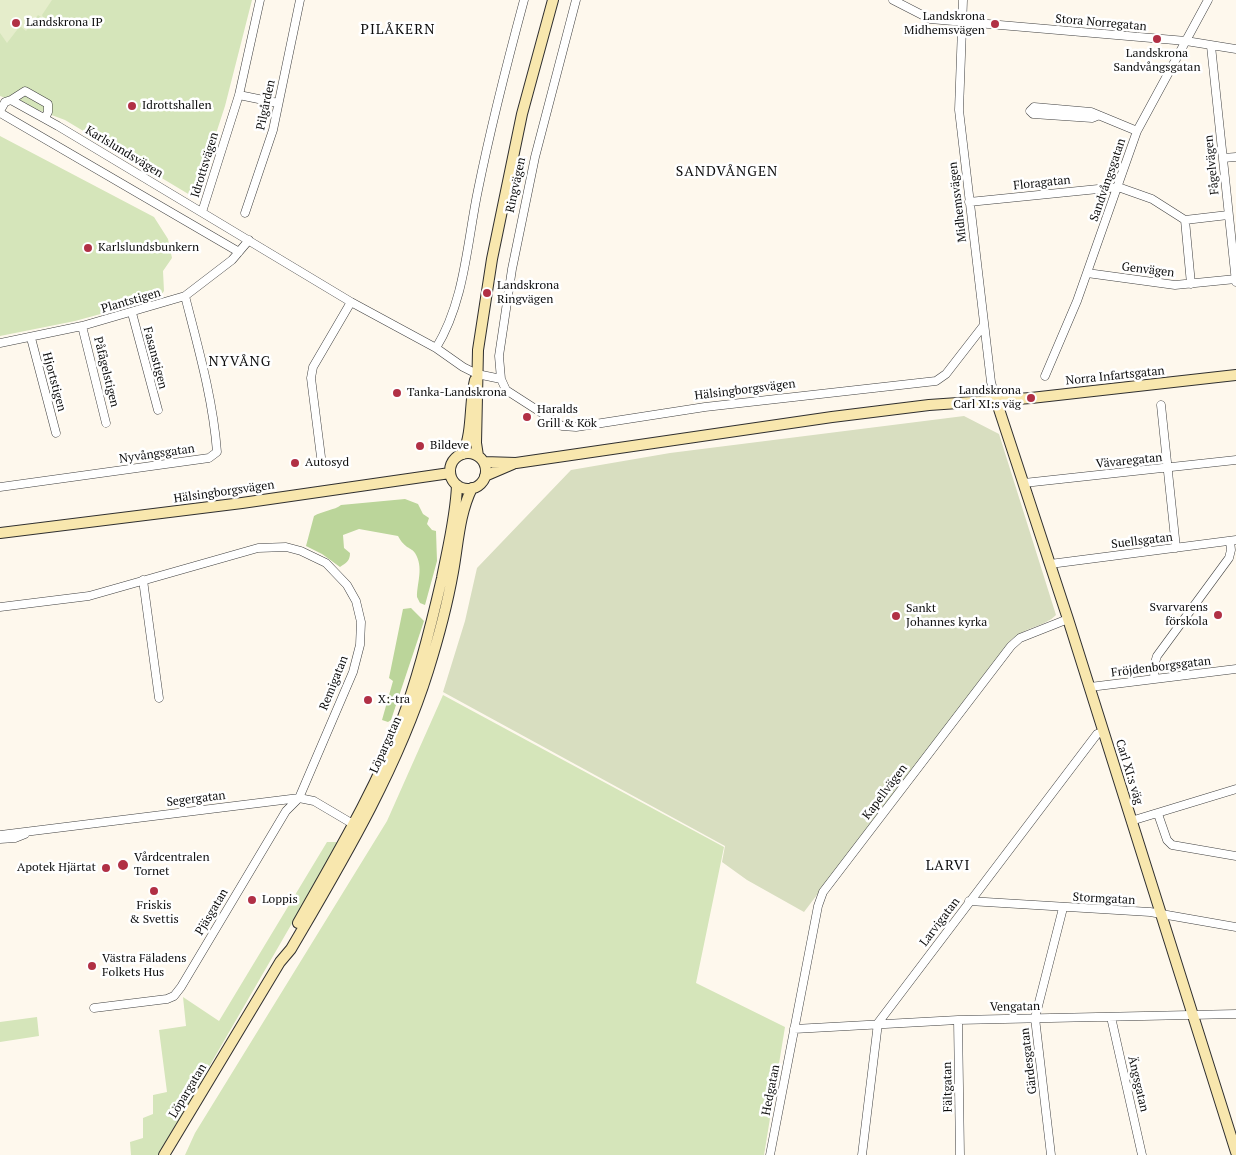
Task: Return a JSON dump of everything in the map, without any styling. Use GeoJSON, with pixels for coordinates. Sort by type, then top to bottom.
{"type":"FeatureCollection","features":[{"type":"Feature","properties":{"kind":"street","name":"Idrottsvägen"},"geometry":{"type":"LineString","coordinates":[[202,212],[239,95],[260,0]]}},
{"type":"Feature","properties":{"kind":"street","name":"Pilgården"},"geometry":{"type":"LineString","coordinates":[[245,212],[263,165],[300,0]]}},
{"type":"Feature","properties":{"kind":"street"},"geometry":{"type":"LineString","coordinates":[[436,348],[446,328],[462,278],[492,122],[524,0]]}},
{"type":"Feature","properties":{"kind":"street","name":"Ringvägen"},"geometry":{"type":"LineString","coordinates":[[463,454],[467,443],[471,396],[477,374],[486,293],[508,173],[538,49],[553,0]]}},
{"type":"Feature","properties":{"kind":"street","name":"Ringvägen"},"geometry":{"type":"LineString","coordinates":[[501,379],[499,356],[512,268],[538,139],[576,0]]}},
{"type":"Feature","properties":{"kind":"street","name":"Stora Norregatan"},"geometry":{"type":"LineString","coordinates":[[893,0],[930,19],[1186,41],[1236,49]]}},
{"type":"Feature","properties":{"kind":"street","name":"Midhemsvägen"},"geometry":{"type":"LineString","coordinates":[[963,0],[959,110],[991,382],[996,400]]}},
{"type":"Feature","properties":{"kind":"street","name":"Sandvångsgatan"},"geometry":{"type":"LineString","coordinates":[[1045,376],[1087,273],[1137,131],[1208,0]]}},
{"type":"Feature","properties":{"kind":"street","name":"Fågelvägen"},"geometry":{"type":"LineString","coordinates":[[1211,46],[1228,214],[1234,247],[1236,280]]}},
{"type":"Feature","properties":{"kind":"street"},"geometry":{"type":"LineString","coordinates":[[45,118],[48,112],[48,104],[25,90],[5,102],[0,111],[2,114],[239,252]]}},
{"type":"Feature","properties":{"kind":"street"},"geometry":{"type":"LineString","coordinates":[[239,95],[278,103]]}},
{"type":"Feature","properties":{"kind":"street","name":"Karlslundsvägen"},"geometry":{"type":"LineString","coordinates":[[11,100],[45,118],[351,302],[436,348],[477,374]]}},
{"type":"Feature","properties":{"kind":"street"},"geometry":{"type":"LineString","coordinates":[[1097,116],[1092,118],[1033,114],[1030,111],[1034,107],[1092,112],[1097,116],[1137,131]]}},
{"type":"Feature","properties":{"kind":"street"},"geometry":{"type":"LineString","coordinates":[[1223,158],[1236,157]]}},
{"type":"Feature","properties":{"kind":"street"},"geometry":{"type":"LineString","coordinates":[[1118,187],[1152,199],[1185,220],[1228,214]]}},
{"type":"Feature","properties":{"kind":"street","name":"Floragatan"},"geometry":{"type":"LineString","coordinates":[[969,202],[1118,187]]}},
{"type":"Feature","properties":{"kind":"street"},"geometry":{"type":"LineString","coordinates":[[170,211],[178,198]]}},
{"type":"Feature","properties":{"kind":"street"},"geometry":{"type":"LineString","coordinates":[[1185,220],[1191,284]]}},
{"type":"Feature","properties":{"kind":"street","name":"Plantstigen"},"geometry":{"type":"LineString","coordinates":[[0,344],[82,326],[132,313],[185,296],[215,275],[249,240]]}},
{"type":"Feature","properties":{"kind":"street","name":"Genvägen"},"geometry":{"type":"LineString","coordinates":[[1087,273],[1175,285],[1236,280]]}},
{"type":"Feature","properties":{"kind":"street","name":"Nyvångsgatan"},"geometry":{"type":"LineString","coordinates":[[0,487],[209,458],[217,452],[209,395],[185,296]]}},
{"type":"Feature","properties":{"kind":"street"},"geometry":{"type":"LineString","coordinates":[[321,457],[311,378],[313,367],[351,302]]}},
{"type":"Feature","properties":{"kind":"street","name":"Fasanstigen"},"geometry":{"type":"LineString","coordinates":[[132,313],[158,410]]}},
{"type":"Feature","properties":{"kind":"street","name":"Hälsingborgsvägen"},"geometry":{"type":"LineString","coordinates":[[501,379],[506,390],[523,402],[562,426],[576,427],[705,407],[936,381],[946,374],[984,325]]}},
{"type":"Feature","properties":{"kind":"street","name":"Påfågelstigen"},"geometry":{"type":"LineString","coordinates":[[82,326],[106,423]]}},
{"type":"Feature","properties":{"kind":"street","name":"Hjortstigen"},"geometry":{"type":"LineString","coordinates":[[31,338],[56,433]]}},
{"type":"Feature","properties":{"kind":"street"},"geometry":{"type":"LineString","coordinates":[[477,374],[501,379]]}},
{"type":"Feature","properties":{"kind":"street","name":"Ringvägen"},"geometry":{"type":"LineString","coordinates":[[477,374],[479,396],[476,443],[481,459]]}},
{"type":"Feature","properties":{"kind":"street","name":"Norra Infartsgatan"},"geometry":{"type":"LineString","coordinates":[[996,400],[1236,376]]}},
{"type":"Feature","properties":{"kind":"street"},"geometry":{"type":"LineString","coordinates":[[516,463],[481,459],[471,453],[463,454],[452,462],[450,473],[457,484],[472,488],[480,484],[485,476],[516,463],[832,416],[996,400]]}},
{"type":"Feature","properties":{"kind":"street","name":"Carl XI:s väg"},"geometry":{"type":"LineString","coordinates":[[996,400],[1090,687],[1236,1152]]}},
{"type":"Feature","properties":{"kind":"street"},"geometry":{"type":"LineString","coordinates":[[1161,405],[1176,548]]}},
{"type":"Feature","properties":{"kind":"street"},"geometry":{"type":"LineString","coordinates":[[481,459],[485,476]]}},
{"type":"Feature","properties":{"kind":"street","name":"Vävaregatan"},"geometry":{"type":"LineString","coordinates":[[1024,483],[1236,460]]}},
{"type":"Feature","properties":{"kind":"street","name":"Hälsingborgsvägen"},"geometry":{"type":"LineString","coordinates":[[0,533],[242,503],[450,473]]}},
{"type":"Feature","properties":{"kind":"street","name":"Löpargatan"},"geometry":{"type":"LineString","coordinates":[[356,826],[408,702],[438,593],[454,516],[457,484]]}},
{"type":"Feature","properties":{"kind":"street","name":"Löpargatan"},"geometry":{"type":"LineString","coordinates":[[164,1155],[280,962],[286,945],[400,747],[425,680],[446,606],[466,499],[472,488]]}},
{"type":"Feature","properties":{"kind":"street"},"geometry":{"type":"LineString","coordinates":[[1155,678],[1153,669],[1157,656],[1229,558],[1233,541]]}},
{"type":"Feature","properties":{"kind":"street","name":"Suellsgatan"},"geometry":{"type":"LineString","coordinates":[[1050,564],[1233,541]]}},
{"type":"Feature","properties":{"kind":"street","name":"Remigatan"},"geometry":{"type":"LineString","coordinates":[[0,608],[88,596],[235,554],[274,547],[286,547],[312,555],[326,563],[347,585],[356,601],[359,612],[360,645],[353,672],[299,798]]}},
{"type":"Feature","properties":{"kind":"street"},"geometry":{"type":"LineString","coordinates":[[143,580],[159,698]]}},
{"type":"Feature","properties":{"kind":"street","name":"Kapellvägen"},"geometry":{"type":"LineString","coordinates":[[794,1029],[818,906],[823,892],[1011,646],[1020,638],[1068,619]]}},
{"type":"Feature","properties":{"kind":"street","name":"Fröjdenborgsgatan"},"geometry":{"type":"LineString","coordinates":[[1090,687],[1236,669]]}},
{"type":"Feature","properties":{"kind":"street","name":"Larvigatan"},"geometry":{"type":"LineString","coordinates":[[862,1155],[878,1023],[1097,734],[1103,732]]}},
{"type":"Feature","properties":{"kind":"street"},"geometry":{"type":"LineString","coordinates":[[1131,821],[1236,789]]}},
{"type":"Feature","properties":{"kind":"street","name":"Segergatan"},"geometry":{"type":"LineString","coordinates":[[0,835],[299,798],[314,801],[356,826]]}},
{"type":"Feature","properties":{"kind":"street","name":"Pjäsgatan"},"geometry":{"type":"LineString","coordinates":[[94,1008],[167,999],[174,996],[286,811],[299,798]]}},
{"type":"Feature","properties":{"kind":"street"},"geometry":{"type":"LineString","coordinates":[[1158,814],[1167,840],[1172,845],[1236,856]]}},
{"type":"Feature","properties":{"kind":"street","name":"Segergatan"},"geometry":{"type":"LineString","coordinates":[[0,839],[15,838],[27,833]]}},
{"type":"Feature","properties":{"kind":"street","name":"Stormgatan"},"geometry":{"type":"LineString","coordinates":[[969,901],[1160,913],[1236,927]]}},
{"type":"Feature","properties":{"kind":"street","name":"Gärdesgatan"},"geometry":{"type":"LineString","coordinates":[[1051,1155],[1035,1018],[1063,908]]}},
{"type":"Feature","properties":{"kind":"street","name":"Vengatan"},"geometry":{"type":"LineString","coordinates":[[794,1029],[958,1020],[1236,1014]]}},
{"type":"Feature","properties":{"kind":"street","name":"Ängsgatan"},"geometry":{"type":"LineString","coordinates":[[1111,1017],[1142,1155]]}},
{"type":"Feature","properties":{"kind":"street","name":"Fältgatan"},"geometry":{"type":"LineString","coordinates":[[958,1020],[960,1155]]}},
{"type":"Feature","properties":{"kind":"street","name":"Hedgatan"},"geometry":{"type":"LineString","coordinates":[[770,1155],[794,1029]]}},
{"type":"Feature","properties":{"kind":"green space"},"geometry":{"type":"Polygon","coordinates":[[[0,0],[252,0],[225,106],[195,198],[65,120],[0,96],[0,0]]]}},
{"type":"Feature","properties":{"kind":"green space","name":"Landskrona IP"},"geometry":{"type":"Polygon","coordinates":[[[0,0],[52,0],[42,15],[44,19],[38,15],[26,31],[20,26],[7,43],[0,33],[0,0]]]}},
{"type":"Feature","properties":{"kind":"green space"},"geometry":{"type":"Polygon","coordinates":[[[0,136],[154,217],[168,239],[172,258],[163,271],[164,291],[159,298],[75,321],[0,336],[0,136]]]}},
{"type":"Feature","properties":{"kind":"green space"},"geometry":{"type":"Polygon","coordinates":[[[964,416],[999,434],[1056,615],[1046,622],[1014,637],[1008,643],[804,912],[747,880],[722,862],[725,846],[443,692],[465,621],[477,568],[571,470],[670,453],[964,416]]]}},
{"type":"Feature","properties":{"kind":"green space"},"geometry":{"type":"Polygon","coordinates":[[[405,499],[418,504],[423,514],[429,518],[427,524],[432,530],[436,531],[437,561],[425,605],[420,603],[417,597],[420,570],[418,559],[415,553],[398,536],[359,529],[343,535],[344,548],[350,553],[350,556],[347,562],[340,567],[322,554],[306,546],[314,516],[317,514],[341,505],[405,499]]]}},
{"type":"Feature","properties":{"kind":"green space"},"geometry":{"type":"Polygon","coordinates":[[[411,608],[424,621],[391,720],[388,722],[382,720],[393,681],[389,678],[403,609],[411,608]]]}},
{"type":"Feature","properties":{"kind":"green space"},"geometry":{"type":"Polygon","coordinates":[[[443,695],[724,847],[696,983],[785,1027],[764,1155],[185,1155],[195,1133],[387,821],[443,695]]]}},
{"type":"Feature","properties":{"kind":"green space"},"geometry":{"type":"Polygon","coordinates":[[[327,842],[339,842],[158,1155],[131,1155],[130,1142],[143,1138],[143,1118],[153,1114],[153,1095],[167,1092],[159,1030],[186,1026],[183,997],[219,1021],[327,842]]]}},
{"type":"Feature","properties":{"kind":"green space"},"geometry":{"type":"Polygon","coordinates":[[[37,1017],[39,1036],[0,1042],[0,1022],[37,1017]]]}},
{"type":"Feature","properties":{"kind":"place","name":"Landskrona IP"},"geometry":{"type":"Point","coordinates":[16,23]}},
{"type":"Feature","properties":{"kind":"place","name":"Landskrona Midhemsvägen"},"geometry":{"type":"Point","coordinates":[995,24]}},
{"type":"Feature","properties":{"kind":"place","name":"Landskrona Sandvångsgatan"},"geometry":{"type":"Point","coordinates":[1157,39]}},
{"type":"Feature","properties":{"kind":"place","name":"Idrottshallen"},"geometry":{"type":"Point","coordinates":[132,106]}},
{"type":"Feature","properties":{"kind":"place","name":"Karlslundsbunkern"},"geometry":{"type":"Point","coordinates":[88,248]}},
{"type":"Feature","properties":{"kind":"place","name":"Landskrona Ringvägen"},"geometry":{"type":"Point","coordinates":[487,293]}},
{"type":"Feature","properties":{"kind":"place","name":"Tanka-Landskrona"},"geometry":{"type":"Point","coordinates":[397,393]}},
{"type":"Feature","properties":{"kind":"place","name":"Landskrona Carl XI:s väg"},"geometry":{"type":"Point","coordinates":[1031,398]}},
{"type":"Feature","properties":{"kind":"place","name":"Haralds Grill & Kök"},"geometry":{"type":"Point","coordinates":[527,417]}},
{"type":"Feature","properties":{"kind":"place","name":"Bildeve"},"geometry":{"type":"Point","coordinates":[420,446]}},
{"type":"Feature","properties":{"kind":"place","name":"Autosyd"},"geometry":{"type":"Point","coordinates":[295,463]}},
{"type":"Feature","properties":{"kind":"place","name":"Svarvarens förskola"},"geometry":{"type":"Point","coordinates":[1218,615]}},
{"type":"Feature","properties":{"kind":"place","name":"Sankt Johannes kyrka"},"geometry":{"type":"Point","coordinates":[896,616]}},
{"type":"Feature","properties":{"kind":"place","name":"X:-tra"},"geometry":{"type":"Point","coordinates":[368,700]}},
{"type":"Feature","properties":{"kind":"place","name":"Vårdcentralen Tornet"},"geometry":{"type":"Point","coordinates":[123,865]}},
{"type":"Feature","properties":{"kind":"place","name":"Apotek Hjärtat"},"geometry":{"type":"Point","coordinates":[106,868]}},
{"type":"Feature","properties":{"kind":"place","name":"Friskis & Svettis"},"geometry":{"type":"Point","coordinates":[154,891]}},
{"type":"Feature","properties":{"kind":"place","name":"Loppis"},"geometry":{"type":"Point","coordinates":[252,900]}},
{"type":"Feature","properties":{"kind":"place","name":"Västra Fäladens Folkets Hus"},"geometry":{"type":"Point","coordinates":[92,966]}},
{"type":"Feature","properties":{"kind":"district","name":"PILÅKERN"},"geometry":{"type":"Point","coordinates":[398,30]}},
{"type":"Feature","properties":{"kind":"district","name":"SANDVÅNGEN"},"geometry":{"type":"Point","coordinates":[727,172]}},
{"type":"Feature","properties":{"kind":"district","name":"NYVÅNG"},"geometry":{"type":"Point","coordinates":[240,362]}},
{"type":"Feature","properties":{"kind":"district","name":"LARVI"},"geometry":{"type":"Point","coordinates":[948,866]}}]}
